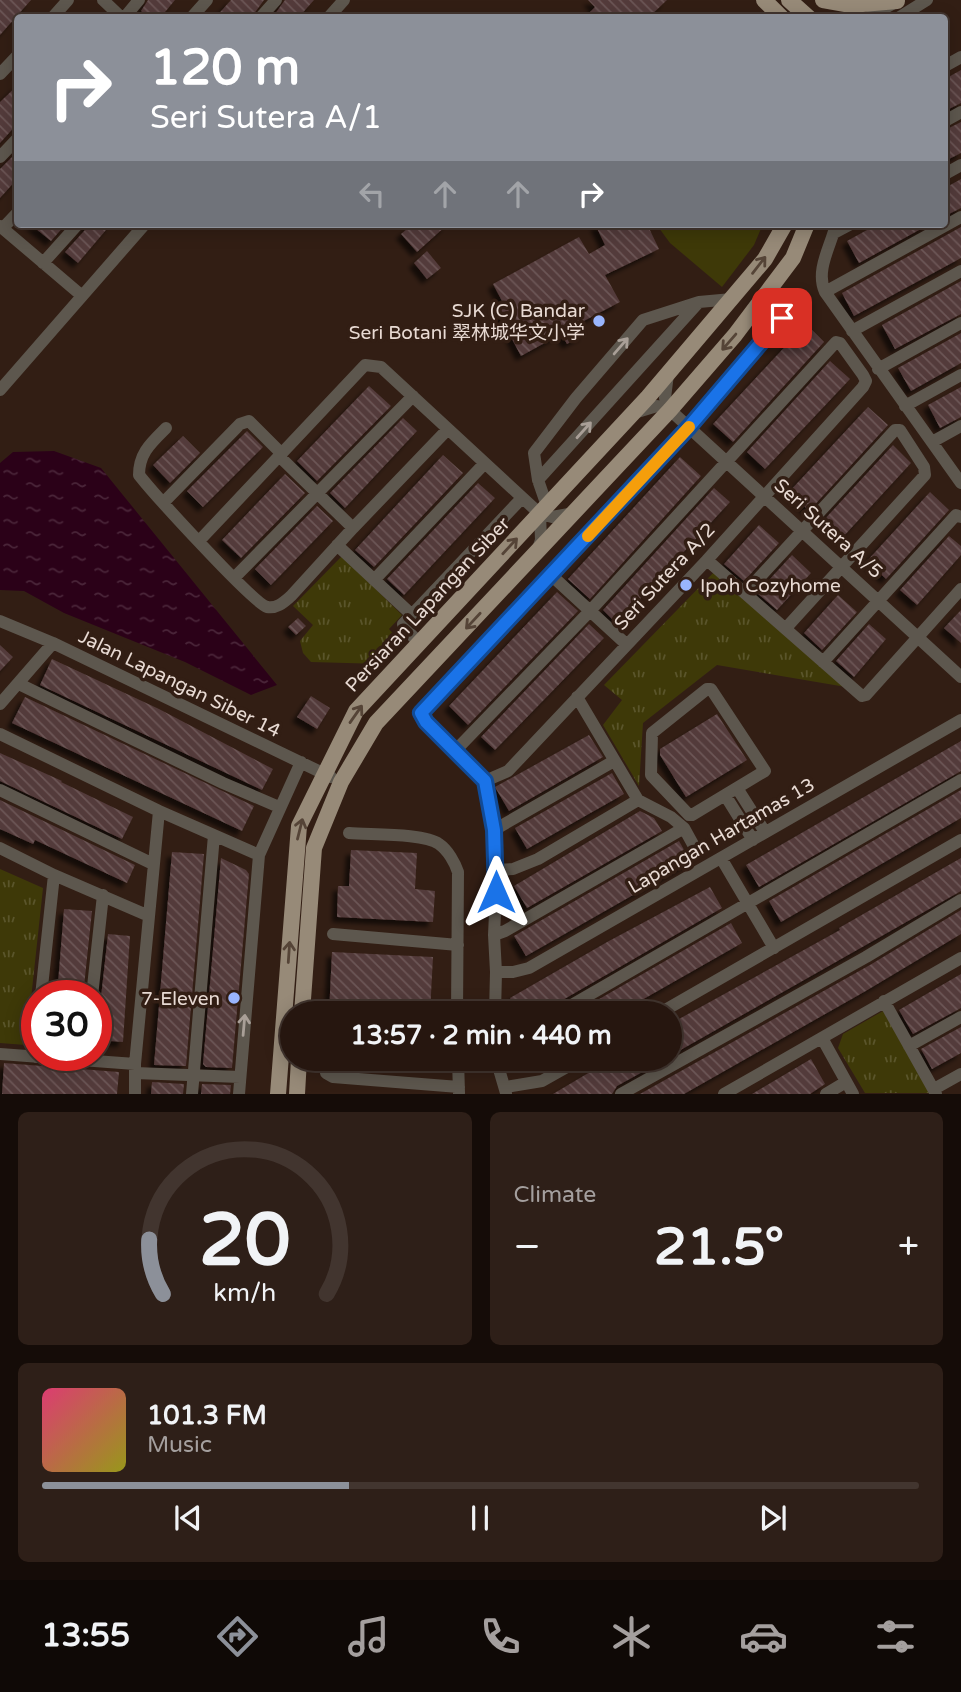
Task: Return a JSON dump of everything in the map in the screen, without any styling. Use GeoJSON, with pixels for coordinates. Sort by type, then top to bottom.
{"type":"FeatureCollection","features":[{"type":"Feature","properties":{"kind":"main road"},"geometry":{"type":"LineString","coordinates":[[764,0],[778,14]]}},
{"type":"Feature","properties":{"kind":"main road"},"geometry":{"type":"LineString","coordinates":[[789,0],[805,14]]}},
{"type":"Feature","properties":{"kind":"main road"},"geometry":{"type":"LineString","coordinates":[[823,0],[851,5],[898,0]]}},
{"type":"Feature","properties":{"kind":"main road","name":"Persiaran Lapangan Siber"},"geometry":{"type":"LineString","coordinates":[[278,1094],[299,826],[356,711],[634,413],[765,259],[783,228]]}},
{"type":"Feature","properties":{"kind":"main road"},"geometry":{"type":"LineString","coordinates":[[303,1001],[314,848],[341,782],[376,723],[670,410],[736,335],[793,258],[805,228]]}},
{"type":"Feature","properties":{"kind":"main road"},"geometry":{"type":"LineString","coordinates":[[296,1094],[298,1071]]}},
{"type":"Feature","properties":{"kind":"street"},"geometry":{"type":"LineString","coordinates":[[56,14],[68,0]]}},
{"type":"Feature","properties":{"kind":"street"},"geometry":{"type":"LineString","coordinates":[[103,0],[119,14]]}},
{"type":"Feature","properties":{"kind":"street"},"geometry":{"type":"LineString","coordinates":[[127,14],[139,0]]}},
{"type":"Feature","properties":{"kind":"street"},"geometry":{"type":"LineString","coordinates":[[195,14],[207,0]]}},
{"type":"Feature","properties":{"kind":"street"},"geometry":{"type":"LineString","coordinates":[[264,14],[276,0]]}},
{"type":"Feature","properties":{"kind":"street"},"geometry":{"type":"LineString","coordinates":[[332,14],[344,0]]}},
{"type":"Feature","properties":{"kind":"street"},"geometry":{"type":"LineString","coordinates":[[874,14],[898,0]]}},
{"type":"Feature","properties":{"kind":"street"},"geometry":{"type":"LineString","coordinates":[[904,14],[926,0]]}},
{"type":"Feature","properties":{"kind":"street"},"geometry":{"type":"LineString","coordinates":[[0,74],[14,59]]}},
{"type":"Feature","properties":{"kind":"street"},"geometry":{"type":"LineString","coordinates":[[0,157],[14,142]]}},
{"type":"Feature","properties":{"kind":"street"},"geometry":{"type":"LineString","coordinates":[[1,227],[81,295]]}},
{"type":"Feature","properties":{"kind":"street"},"geometry":{"type":"LineString","coordinates":[[43,263],[74,228]]}},
{"type":"Feature","properties":{"kind":"street"},"geometry":{"type":"LineString","coordinates":[[0,390],[141,228]]}},
{"type":"Feature","properties":{"kind":"street"},"geometry":{"type":"LineString","coordinates":[[825,292],[941,228]]}},
{"type":"Feature","properties":{"kind":"street"},"geometry":{"type":"LineString","coordinates":[[835,229],[821,272],[825,292],[961,482]]}},
{"type":"Feature","properties":{"kind":"street"},"geometry":{"type":"LineString","coordinates":[[852,331],[961,271]]}},
{"type":"Feature","properties":{"kind":"street"},"geometry":{"type":"LineString","coordinates":[[495,1001],[494,935],[497,870],[494,830],[485,781],[426,722],[421,713],[689,427],[799,298]]}},
{"type":"Feature","properties":{"kind":"street"},"geometry":{"type":"LineString","coordinates":[[537,553],[544,510],[534,453],[576,398],[643,320],[699,302],[732,299]]}},
{"type":"Feature","properties":{"kind":"street"},"geometry":{"type":"LineString","coordinates":[[538,481],[699,302]]}},
{"type":"Feature","properties":{"kind":"street"},"geometry":{"type":"LineString","coordinates":[[878,369],[961,323]]}},
{"type":"Feature","properties":{"kind":"street","name":"Seri Sutera A/2"},"geometry":{"type":"LineString","coordinates":[[485,781],[508,771],[707,560],[863,387],[866,381],[863,375],[840,343],[836,342],[725,460]]}},
{"type":"Feature","properties":{"kind":"street"},"geometry":{"type":"LineString","coordinates":[[199,541],[365,365],[381,367],[523,498],[552,517],[574,513]]}},
{"type":"Feature","properties":{"kind":"street"},"geometry":{"type":"LineString","coordinates":[[668,374],[665,398],[670,410]]}},
{"type":"Feature","properties":{"kind":"street"},"geometry":{"type":"LineString","coordinates":[[905,406],[961,375]]}},
{"type":"Feature","properties":{"kind":"street"},"geometry":{"type":"LineString","coordinates":[[234,578],[413,396]]}},
{"type":"Feature","properties":{"kind":"street"},"geometry":{"type":"LineString","coordinates":[[634,413],[657,406],[670,410]]}},
{"type":"Feature","properties":{"kind":"street","name":"Seri Sutera A/5"},"geometry":{"type":"LineString","coordinates":[[670,410],[961,677]]}},
{"type":"Feature","properties":{"kind":"street"},"geometry":{"type":"LineString","coordinates":[[163,503],[240,424],[249,421],[353,528]]}},
{"type":"Feature","properties":{"kind":"street"},"geometry":{"type":"LineString","coordinates":[[932,443],[961,426]]}},
{"type":"Feature","properties":{"kind":"street"},"geometry":{"type":"LineString","coordinates":[[166,428],[139,460],[139,475],[253,598],[266,607],[279,606],[290,596],[448,429]]}},
{"type":"Feature","properties":{"kind":"street"},"geometry":{"type":"LineString","coordinates":[[745,593],[895,430],[900,430],[924,467],[925,475],[786,628]]}},
{"type":"Feature","properties":{"kind":"street"},"geometry":{"type":"LineString","coordinates":[[455,751],[590,611],[725,460]]}},
{"type":"Feature","properties":{"kind":"street"},"geometry":{"type":"LineString","coordinates":[[374,580],[485,463]]}},
{"type":"Feature","properties":{"kind":"street"},"geometry":{"type":"LineString","coordinates":[[420,643],[403,624],[523,498]]}},
{"type":"Feature","properties":{"kind":"street"},"geometry":{"type":"LineString","coordinates":[[823,662],[956,515],[961,517]]}},
{"type":"Feature","properties":{"kind":"street"},"geometry":{"type":"LineString","coordinates":[[337,545],[412,615]]}},
{"type":"Feature","properties":{"kind":"street"},"geometry":{"type":"LineString","coordinates":[[707,560],[858,694],[866,695],[961,589]]}},
{"type":"Feature","properties":{"kind":"street"},"geometry":{"type":"LineString","coordinates":[[551,575],[626,644]]}},
{"type":"Feature","properties":{"kind":"street","name":"Jalan Lapangan Siber 14"},"geometry":{"type":"LineString","coordinates":[[1,622],[53,643],[341,782]]}},
{"type":"Feature","properties":{"kind":"street"},"geometry":{"type":"LineString","coordinates":[[0,704],[53,643]]}},
{"type":"Feature","properties":{"kind":"street"},"geometry":{"type":"LineString","coordinates":[[19,684],[279,807]]}},
{"type":"Feature","properties":{"kind":"street"},"geometry":{"type":"LineString","coordinates":[[707,689],[711,689],[765,771],[725,795],[689,815],[651,775],[652,733],[707,689]]}},
{"type":"Feature","properties":{"kind":"street"},"geometry":{"type":"LineString","coordinates":[[577,697],[638,800],[671,817],[684,828],[695,848]]}},
{"type":"Feature","properties":{"kind":"street","name":"Lapangan Hartamas 13"},"geometry":{"type":"LineString","coordinates":[[496,972],[529,968],[961,720]]}},
{"type":"Feature","properties":{"kind":"street"},"geometry":{"type":"LineString","coordinates":[[0,734],[159,811],[259,855]]}},
{"type":"Feature","properties":{"kind":"street"},"geometry":{"type":"LineString","coordinates":[[494,830],[614,761]]}},
{"type":"Feature","properties":{"kind":"street"},"geometry":{"type":"LineString","coordinates":[[239,1094],[259,855],[300,762]]}},
{"type":"Feature","properties":{"kind":"street"},"geometry":{"type":"LineString","coordinates":[[579,1001],[961,780]]}},
{"type":"Feature","properties":{"kind":"street"},"geometry":{"type":"LineString","coordinates":[[737,788],[765,832]]}},
{"type":"Feature","properties":{"kind":"street"},"geometry":{"type":"LineString","coordinates":[[0,790],[153,864]]}},
{"type":"Feature","properties":{"kind":"street"},"geometry":{"type":"LineString","coordinates":[[725,795],[753,840]]}},
{"type":"Feature","properties":{"kind":"street"},"geometry":{"type":"LineString","coordinates":[[497,870],[513,869],[538,859],[638,800]]}},
{"type":"Feature","properties":{"kind":"street"},"geometry":{"type":"LineString","coordinates":[[135,1094],[135,1069],[159,811]]}},
{"type":"Feature","properties":{"kind":"street"},"geometry":{"type":"LineString","coordinates":[[494,935],[684,828]]}},
{"type":"Feature","properties":{"kind":"street"},"geometry":{"type":"LineString","coordinates":[[349,833],[422,838],[439,844],[455,862],[458,872],[457,1001]]}},
{"type":"Feature","properties":{"kind":"street"},"geometry":{"type":"LineString","coordinates":[[192,1094],[214,835]]}},
{"type":"Feature","properties":{"kind":"street"},"geometry":{"type":"LineString","coordinates":[[681,1001],[961,840]]}},
{"type":"Feature","properties":{"kind":"street"},"geometry":{"type":"LineString","coordinates":[[0,848],[54,875],[149,916]]}},
{"type":"Feature","properties":{"kind":"street"},"geometry":{"type":"LineString","coordinates":[[720,858],[774,948]]}},
{"type":"Feature","properties":{"kind":"street"},"geometry":{"type":"LineString","coordinates":[[43,980],[54,875]]}},
{"type":"Feature","properties":{"kind":"street"},"geometry":{"type":"LineString","coordinates":[[94,980],[103,895]]}},
{"type":"Feature","properties":{"kind":"street"},"geometry":{"type":"LineString","coordinates":[[621,1094],[866,957],[961,900]]}},
{"type":"Feature","properties":{"kind":"street"},"geometry":{"type":"LineString","coordinates":[[333,934],[457,945]]}},
{"type":"Feature","properties":{"kind":"street"},"geometry":{"type":"LineString","coordinates":[[724,1094],[961,958]]}},
{"type":"Feature","properties":{"kind":"street"},"geometry":{"type":"LineString","coordinates":[[884,1001],[935,1091],[961,1074]]}},
{"type":"Feature","properties":{"kind":"street"},"geometry":{"type":"LineString","coordinates":[[909,1046],[961,1017]]}},
{"type":"Feature","properties":{"kind":"street"},"geometry":{"type":"LineString","coordinates":[[822,1038],[853,1094]]}},
{"type":"Feature","properties":{"kind":"street"},"geometry":{"type":"LineString","coordinates":[[0,1054],[21,1056]]}},
{"type":"Feature","properties":{"kind":"street"},"geometry":{"type":"LineString","coordinates":[[112,1063],[135,1069],[240,1077]]}},
{"type":"Feature","properties":{"kind":"street"},"geometry":{"type":"LineString","coordinates":[[326,1071],[333,1077],[459,1090],[458,1071]]}},
{"type":"Feature","properties":{"kind":"street"},"geometry":{"type":"LineString","coordinates":[[500,1071],[506,1091],[542,1082],[561,1071]]}},
{"type":"Feature","properties":{"kind":"street"},"geometry":{"type":"LineString","coordinates":[[826,1094],[846,1082]]}},
{"type":"Feature","properties":{"kind":"green space"},"geometry":{"type":"Polygon","coordinates":[[[659,228],[761,228],[754,245],[722,287],[670,243],[659,228]]]}},
{"type":"Feature","properties":{"kind":"green space"},"geometry":{"type":"Polygon","coordinates":[[[342,556],[402,615],[389,629],[398,639],[397,649],[383,664],[311,662],[303,653],[300,641],[313,625],[293,606],[342,556]]]}},
{"type":"Feature","properties":{"kind":"green space"},"geometry":{"type":"Polygon","coordinates":[[[716,570],[846,687],[717,665],[643,723],[639,786],[603,725],[622,700],[604,685],[716,570]]]}},
{"type":"Feature","properties":{"kind":"green space"},"geometry":{"type":"Polygon","coordinates":[[[0,869],[43,888],[33,980],[21,980],[21,1045],[0,1043],[0,869]]]}},
{"type":"Feature","properties":{"kind":"green space"},"geometry":{"type":"Polygon","coordinates":[[[883,1011],[930,1093],[865,1093],[838,1048],[843,1034],[883,1011]]]}},
{"type":"Feature","properties":{"kind":"water"},"geometry":{"type":"Polygon","coordinates":[[[54,451],[101,468],[277,685],[251,695],[185,662],[64,613],[24,591],[0,590],[0,463],[13,452],[54,451]]]}},
{"type":"Feature","properties":{"kind":"building"},"geometry":{"type":"Polygon","coordinates":[[[0,0],[31,0],[19,14],[14,14],[14,19],[0,35],[0,0]]]}},
{"type":"Feature","properties":{"kind":"building"},"geometry":{"type":"Polygon","coordinates":[[[148,0],[175,0],[163,14],[144,14],[141,11],[148,0]]]}},
{"type":"Feature","properties":{"kind":"building"},"geometry":{"type":"Polygon","coordinates":[[[231,0],[264,0],[254,14],[219,14],[231,0]]]}},
{"type":"Feature","properties":{"kind":"building"},"geometry":{"type":"Polygon","coordinates":[[[285,0],[314,0],[302,14],[275,14],[285,0]]]}},
{"type":"Feature","properties":{"kind":"building"},"geometry":{"type":"Polygon","coordinates":[[[588,0],[667,0],[652,14],[588,14],[595,7],[588,0]]]}},
{"type":"Feature","properties":{"kind":"building"},"geometry":{"type":"Polygon","coordinates":[[[961,70],[961,103],[948,110],[948,77],[961,70]]]}},
{"type":"Feature","properties":{"kind":"building"},"geometry":{"type":"Polygon","coordinates":[[[14,89],[14,127],[0,143],[0,102],[14,89]]]}},
{"type":"Feature","properties":{"kind":"building"},"geometry":{"type":"Polygon","coordinates":[[[961,122],[961,153],[948,160],[948,128],[961,122]]]}},
{"type":"Feature","properties":{"kind":"building"},"geometry":{"type":"Polygon","coordinates":[[[14,155],[14,182],[0,198],[0,169],[14,155]]]}},
{"type":"Feature","properties":{"kind":"building"},"geometry":{"type":"Polygon","coordinates":[[[961,179],[961,208],[948,214],[948,186],[961,179]]]}},
{"type":"Feature","properties":{"kind":"building"},"geometry":{"type":"Polygon","coordinates":[[[961,227],[961,258],[854,316],[842,293],[961,227]]]}},
{"type":"Feature","properties":{"kind":"building"},"geometry":{"type":"Polygon","coordinates":[[[35,228],[62,228],[51,241],[35,228]]]}},
{"type":"Feature","properties":{"kind":"building"},"geometry":{"type":"Polygon","coordinates":[[[108,228],[78,263],[65,252],[85,230],[108,228]]]}},
{"type":"Feature","properties":{"kind":"building"},"geometry":{"type":"Polygon","coordinates":[[[408,228],[444,228],[417,252],[401,234],[408,228]]]}},
{"type":"Feature","properties":{"kind":"building"},"geometry":{"type":"Polygon","coordinates":[[[597,228],[649,228],[659,249],[605,275],[620,302],[578,324],[584,335],[567,344],[561,334],[521,356],[494,305],[502,301],[493,284],[579,237],[589,254],[605,245],[597,228]]]}},
{"type":"Feature","properties":{"kind":"building"},"geometry":{"type":"Polygon","coordinates":[[[871,228],[923,228],[859,263],[847,241],[871,228]]]}},
{"type":"Feature","properties":{"kind":"building"},"geometry":{"type":"Polygon","coordinates":[[[427,251],[441,268],[427,279],[414,263],[427,251]]]}},
{"type":"Feature","properties":{"kind":"building"},"geometry":{"type":"Polygon","coordinates":[[[961,281],[961,314],[895,349],[882,325],[961,281]]]}},
{"type":"Feature","properties":{"kind":"building"},"geometry":{"type":"Polygon","coordinates":[[[806,324],[824,342],[733,442],[713,424],[806,324]]]}},
{"type":"Feature","properties":{"kind":"building"},"geometry":{"type":"Polygon","coordinates":[[[961,333],[961,363],[911,391],[898,368],[961,333]]]}},
{"type":"Feature","properties":{"kind":"building"},"geometry":{"type":"Polygon","coordinates":[[[830,361],[850,379],[765,469],[747,452],[830,361]]]}},
{"type":"Feature","properties":{"kind":"building"},"geometry":{"type":"Polygon","coordinates":[[[369,386],[391,406],[317,481],[297,461],[369,386]]]}},
{"type":"Feature","properties":{"kind":"building"},"geometry":{"type":"Polygon","coordinates":[[[961,387],[961,417],[940,428],[928,405],[961,387]]]}},
{"type":"Feature","properties":{"kind":"building"},"geometry":{"type":"Polygon","coordinates":[[[868,407],[888,425],[809,511],[789,492],[868,407]]]}},
{"type":"Feature","properties":{"kind":"building"},"geometry":{"type":"Polygon","coordinates":[[[403,418],[417,431],[345,508],[330,493],[403,418]]]}},
{"type":"Feature","properties":{"kind":"building"},"geometry":{"type":"Polygon","coordinates":[[[247,431],[263,447],[203,507],[187,491],[247,431]]]}},
{"type":"Feature","properties":{"kind":"building"},"geometry":{"type":"Polygon","coordinates":[[[183,436],[200,453],[170,483],[153,465],[183,436]]]}},
{"type":"Feature","properties":{"kind":"building"},"geometry":{"type":"Polygon","coordinates":[[[893,445],[911,463],[842,538],[823,521],[893,445]]]}},
{"type":"Feature","properties":{"kind":"building"},"geometry":{"type":"Polygon","coordinates":[[[443,455],[463,473],[374,567],[355,550],[443,455]]]}},
{"type":"Feature","properties":{"kind":"building"},"geometry":{"type":"Polygon","coordinates":[[[680,457],[701,476],[590,599],[568,579],[680,457]]]}},
{"type":"Feature","properties":{"kind":"building"},"geometry":{"type":"Polygon","coordinates":[[[285,474],[305,493],[241,558],[222,540],[285,474]]]}},
{"type":"Feature","properties":{"kind":"building"},"geometry":{"type":"Polygon","coordinates":[[[478,483],[495,498],[404,595],[387,579],[478,483]]]}},
{"type":"Feature","properties":{"kind":"building"},"geometry":{"type":"Polygon","coordinates":[[[714,488],[730,502],[617,624],[603,610],[714,488]]]}},
{"type":"Feature","properties":{"kind":"building"},"geometry":{"type":"Polygon","coordinates":[[[930,492],[949,510],[886,579],[867,561],[930,492]]]}},
{"type":"Feature","properties":{"kind":"building"},"geometry":{"type":"Polygon","coordinates":[[[317,506],[333,521],[271,585],[255,569],[317,506]]]}},
{"type":"Feature","properties":{"kind":"building"},"geometry":{"type":"Polygon","coordinates":[[[759,525],[779,543],[744,581],[724,564],[759,525]]]}},
{"type":"Feature","properties":{"kind":"building"},"geometry":{"type":"Polygon","coordinates":[[[949,536],[961,546],[961,555],[917,605],[900,590],[949,536]]]}},
{"type":"Feature","properties":{"kind":"building"},"geometry":{"type":"Polygon","coordinates":[[[792,555],[811,573],[777,610],[757,593],[792,555]]]}},
{"type":"Feature","properties":{"kind":"building"},"geometry":{"type":"Polygon","coordinates":[[[557,592],[578,611],[468,725],[449,706],[557,592]]]}},
{"type":"Feature","properties":{"kind":"building"},"geometry":{"type":"Polygon","coordinates":[[[838,595],[857,612],[822,650],[804,633],[838,595]]]}},
{"type":"Feature","properties":{"kind":"building"},"geometry":{"type":"Polygon","coordinates":[[[961,610],[961,643],[944,628],[961,610]]]}},
{"type":"Feature","properties":{"kind":"building"},"geometry":{"type":"Polygon","coordinates":[[[298,618],[306,626],[296,635],[288,627],[298,618]]]}},
{"type":"Feature","properties":{"kind":"building"},"geometry":{"type":"Polygon","coordinates":[[[589,624],[604,638],[495,750],[481,737],[589,624]]]}},
{"type":"Feature","properties":{"kind":"building"},"geometry":{"type":"Polygon","coordinates":[[[869,624],[886,639],[854,677],[836,661],[869,624]]]}},
{"type":"Feature","properties":{"kind":"building"},"geometry":{"type":"Polygon","coordinates":[[[0,645],[13,657],[0,671],[0,645]]]}},
{"type":"Feature","properties":{"kind":"building"},"geometry":{"type":"Polygon","coordinates":[[[52,659],[159,709],[273,769],[262,790],[40,685],[52,659]]]}},
{"type":"Feature","properties":{"kind":"building"},"geometry":{"type":"Polygon","coordinates":[[[311,696],[330,708],[317,729],[297,717],[311,696]]]}},
{"type":"Feature","properties":{"kind":"building"},"geometry":{"type":"Polygon","coordinates":[[[25,697],[254,806],[242,831],[12,723],[25,697]]]}},
{"type":"Feature","properties":{"kind":"building"},"geometry":{"type":"Polygon","coordinates":[[[717,714],[747,760],[686,797],[660,755],[660,749],[717,714]]]}},
{"type":"Feature","properties":{"kind":"building"},"geometry":{"type":"Polygon","coordinates":[[[589,735],[603,757],[509,811],[495,787],[589,735]]]}},
{"type":"Feature","properties":{"kind":"building"},"geometry":{"type":"Polygon","coordinates":[[[961,741],[961,771],[759,887],[746,865],[961,741]]]}},
{"type":"Feature","properties":{"kind":"building"},"geometry":{"type":"Polygon","coordinates":[[[0,753],[133,817],[122,839],[0,781],[0,753]]]}},
{"type":"Feature","properties":{"kind":"building"},"geometry":{"type":"Polygon","coordinates":[[[612,773],[624,794],[527,849],[515,828],[612,773]]]}},
{"type":"Feature","properties":{"kind":"building"},"geometry":{"type":"Polygon","coordinates":[[[961,790],[961,818],[781,922],[769,901],[961,790]]]}},
{"type":"Feature","properties":{"kind":"building"},"geometry":{"type":"Polygon","coordinates":[[[0,800],[135,865],[127,883],[35,840],[33,844],[0,829],[0,800]]]}},
{"type":"Feature","properties":{"kind":"building"},"geometry":{"type":"Polygon","coordinates":[[[640,811],[654,818],[662,831],[527,908],[514,886],[640,811]]]}},
{"type":"Feature","properties":{"kind":"building"},"geometry":{"type":"Polygon","coordinates":[[[679,841],[691,862],[526,956],[514,936],[679,841]]]}},
{"type":"Feature","properties":{"kind":"building"},"geometry":{"type":"Polygon","coordinates":[[[351,850],[417,853],[415,889],[435,891],[433,922],[337,917],[338,886],[349,886],[351,850]]]}},
{"type":"Feature","properties":{"kind":"building"},"geometry":{"type":"Polygon","coordinates":[[[172,852],[204,854],[186,1066],[154,1065],[172,852]]]}},
{"type":"Feature","properties":{"kind":"building"},"geometry":{"type":"Polygon","coordinates":[[[221,858],[249,874],[232,1068],[206,1067],[203,1064],[221,858]]]}},
{"type":"Feature","properties":{"kind":"building"},"geometry":{"type":"Polygon","coordinates":[[[961,858],[961,891],[682,1049],[682,1017],[840,930],[839,928],[961,858]]]}},
{"type":"Feature","properties":{"kind":"building"},"geometry":{"type":"Polygon","coordinates":[[[710,887],[722,908],[561,1001],[512,1001],[510,998],[710,887]]]}},
{"type":"Feature","properties":{"kind":"building"},"geometry":{"type":"Polygon","coordinates":[[[64,909],[92,911],[85,980],[58,980],[64,909]]]}},
{"type":"Feature","properties":{"kind":"building"},"geometry":{"type":"Polygon","coordinates":[[[961,910],[961,934],[864,992],[684,1094],[640,1094],[682,1071],[870,965],[961,910]]]}},
{"type":"Feature","properties":{"kind":"building"},"geometry":{"type":"Polygon","coordinates":[[[731,923],[742,943],[640,1001],[596,1001],[731,923]]]}},
{"type":"Feature","properties":{"kind":"building"},"geometry":{"type":"Polygon","coordinates":[[[108,934],[130,936],[123,1042],[112,1041],[112,980],[103,980],[108,934]]]}},
{"type":"Feature","properties":{"kind":"building"},"geometry":{"type":"Polygon","coordinates":[[[332,952],[433,957],[431,1001],[330,1001],[332,952]]]}},
{"type":"Feature","properties":{"kind":"building"},"geometry":{"type":"Polygon","coordinates":[[[961,974],[961,1008],[913,1034],[899,1010],[961,974]]]}},
{"type":"Feature","properties":{"kind":"building"},"geometry":{"type":"Polygon","coordinates":[[[961,1027],[961,1053],[932,1069],[921,1049],[961,1027]]]}},
{"type":"Feature","properties":{"kind":"building"},"geometry":{"type":"Polygon","coordinates":[[[811,1059],[825,1084],[810,1094],[752,1094],[811,1059]]]}},
{"type":"Feature","properties":{"kind":"building"},"geometry":{"type":"Polygon","coordinates":[[[4,1063],[21,1064],[21,1071],[119,1072],[117,1094],[2,1094],[4,1063]]]}},
{"type":"Feature","properties":{"kind":"building"},"geometry":{"type":"Polygon","coordinates":[[[592,1071],[644,1071],[617,1086],[612,1094],[553,1094],[592,1071]]]}},
{"type":"Feature","properties":{"kind":"building"},"geometry":{"type":"Polygon","coordinates":[[[152,1082],[184,1084],[183,1094],[151,1094],[152,1082]]]}},
{"type":"Feature","properties":{"kind":"building"},"geometry":{"type":"Polygon","coordinates":[[[202,1084],[231,1085],[230,1094],[201,1094],[202,1084]]]}},
{"type":"Feature","properties":{"kind":"slow traffic"},"geometry":{"type":"LineString","coordinates":[[588,536],[689,427]]}},
{"type":"Feature","properties":{"kind":"place","name":"SJK (C) Bandar Seri Botani 翠林城华文小学"},"geometry":{"type":"Point","coordinates":[599,321]}},
{"type":"Feature","properties":{"kind":"place","name":"Ipoh Cozyhome"},"geometry":{"type":"Point","coordinates":[686,585]}},
{"type":"Feature","properties":{"kind":"place","name":"7-Eleven"},"geometry":{"type":"Point","coordinates":[234,998]}},
{"type":"Feature","properties":{"kind":"route"},"geometry":{"type":"LineString","coordinates":[[496,892],[494,830],[485,781],[426,722],[421,713],[689,427],[782,318]]}}]}
